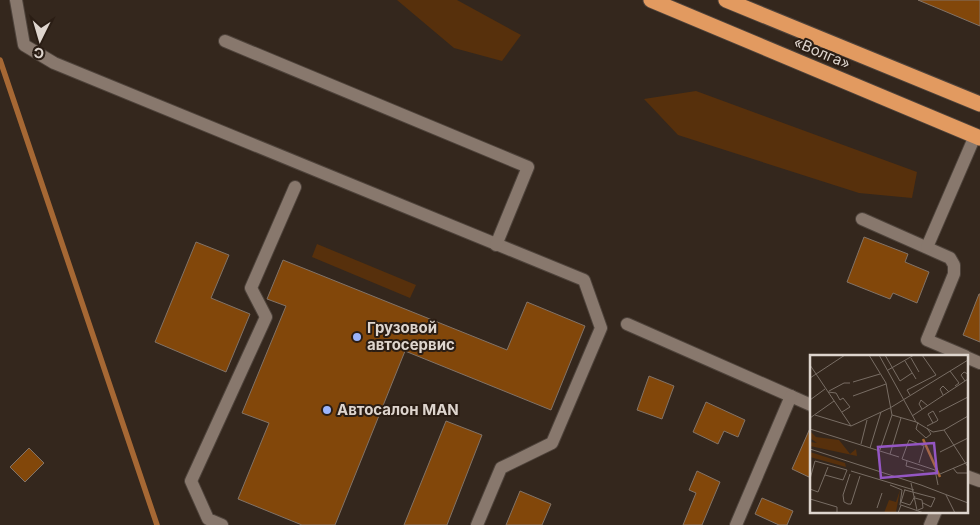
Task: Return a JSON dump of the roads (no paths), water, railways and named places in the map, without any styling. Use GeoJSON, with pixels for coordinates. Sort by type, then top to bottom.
{"type":"FeatureCollection","features":[{"type":"Feature","properties":{"kind":"highway","name":"«Волга»"},"geometry":{"type":"LineString","coordinates":[[651,0],[978,137]]}},
{"type":"Feature","properties":{"kind":"highway","name":"«Волга»"},"geometry":{"type":"LineString","coordinates":[[726,0],[980,104]]}},
{"type":"Feature","properties":{"kind":"street"},"geometry":{"type":"LineString","coordinates":[[16,0],[24,45],[54,63],[584,280],[601,328],[552,443],[501,468],[477,525]]}},
{"type":"Feature","properties":{"kind":"street"},"geometry":{"type":"LineString","coordinates":[[225,41],[528,167],[496,245]]}},
{"type":"Feature","properties":{"kind":"street"},"geometry":{"type":"LineString","coordinates":[[927,247],[978,137]]}},
{"type":"Feature","properties":{"kind":"street"},"geometry":{"type":"LineString","coordinates":[[222,525],[208,520],[191,481],[266,317],[252,288],[295,187]]}},
{"type":"Feature","properties":{"kind":"street"},"geometry":{"type":"LineString","coordinates":[[862,219],[950,258],[954,265],[954,274],[927,340],[961,355]]}},
{"type":"Feature","properties":{"kind":"street"},"geometry":{"type":"LineString","coordinates":[[627,324],[810,405]]}},
{"type":"Feature","properties":{"kind":"street"},"geometry":{"type":"LineString","coordinates":[[968,358],[980,363]]}},
{"type":"Feature","properties":{"kind":"street"},"geometry":{"type":"LineString","coordinates":[[736,525],[791,396]]}},
{"type":"Feature","properties":{"kind":"street"},"geometry":{"type":"LineString","coordinates":[[968,477],[980,481]]}},
{"type":"Feature","properties":{"kind":"street"},"geometry":{"type":"LineString","coordinates":[[930,525],[936,512]]}},
{"type":"Feature","properties":{"kind":"waterway"},"geometry":{"type":"LineString","coordinates":[[0,60],[157,525]]}},
{"type":"Feature","properties":{"kind":"place","name":"Грузовой автосервис"},"geometry":{"type":"Point","coordinates":[357,337]}},
{"type":"Feature","properties":{"kind":"place","name":"Автосалон MAN"},"geometry":{"type":"Point","coordinates":[327,410]}}]}
